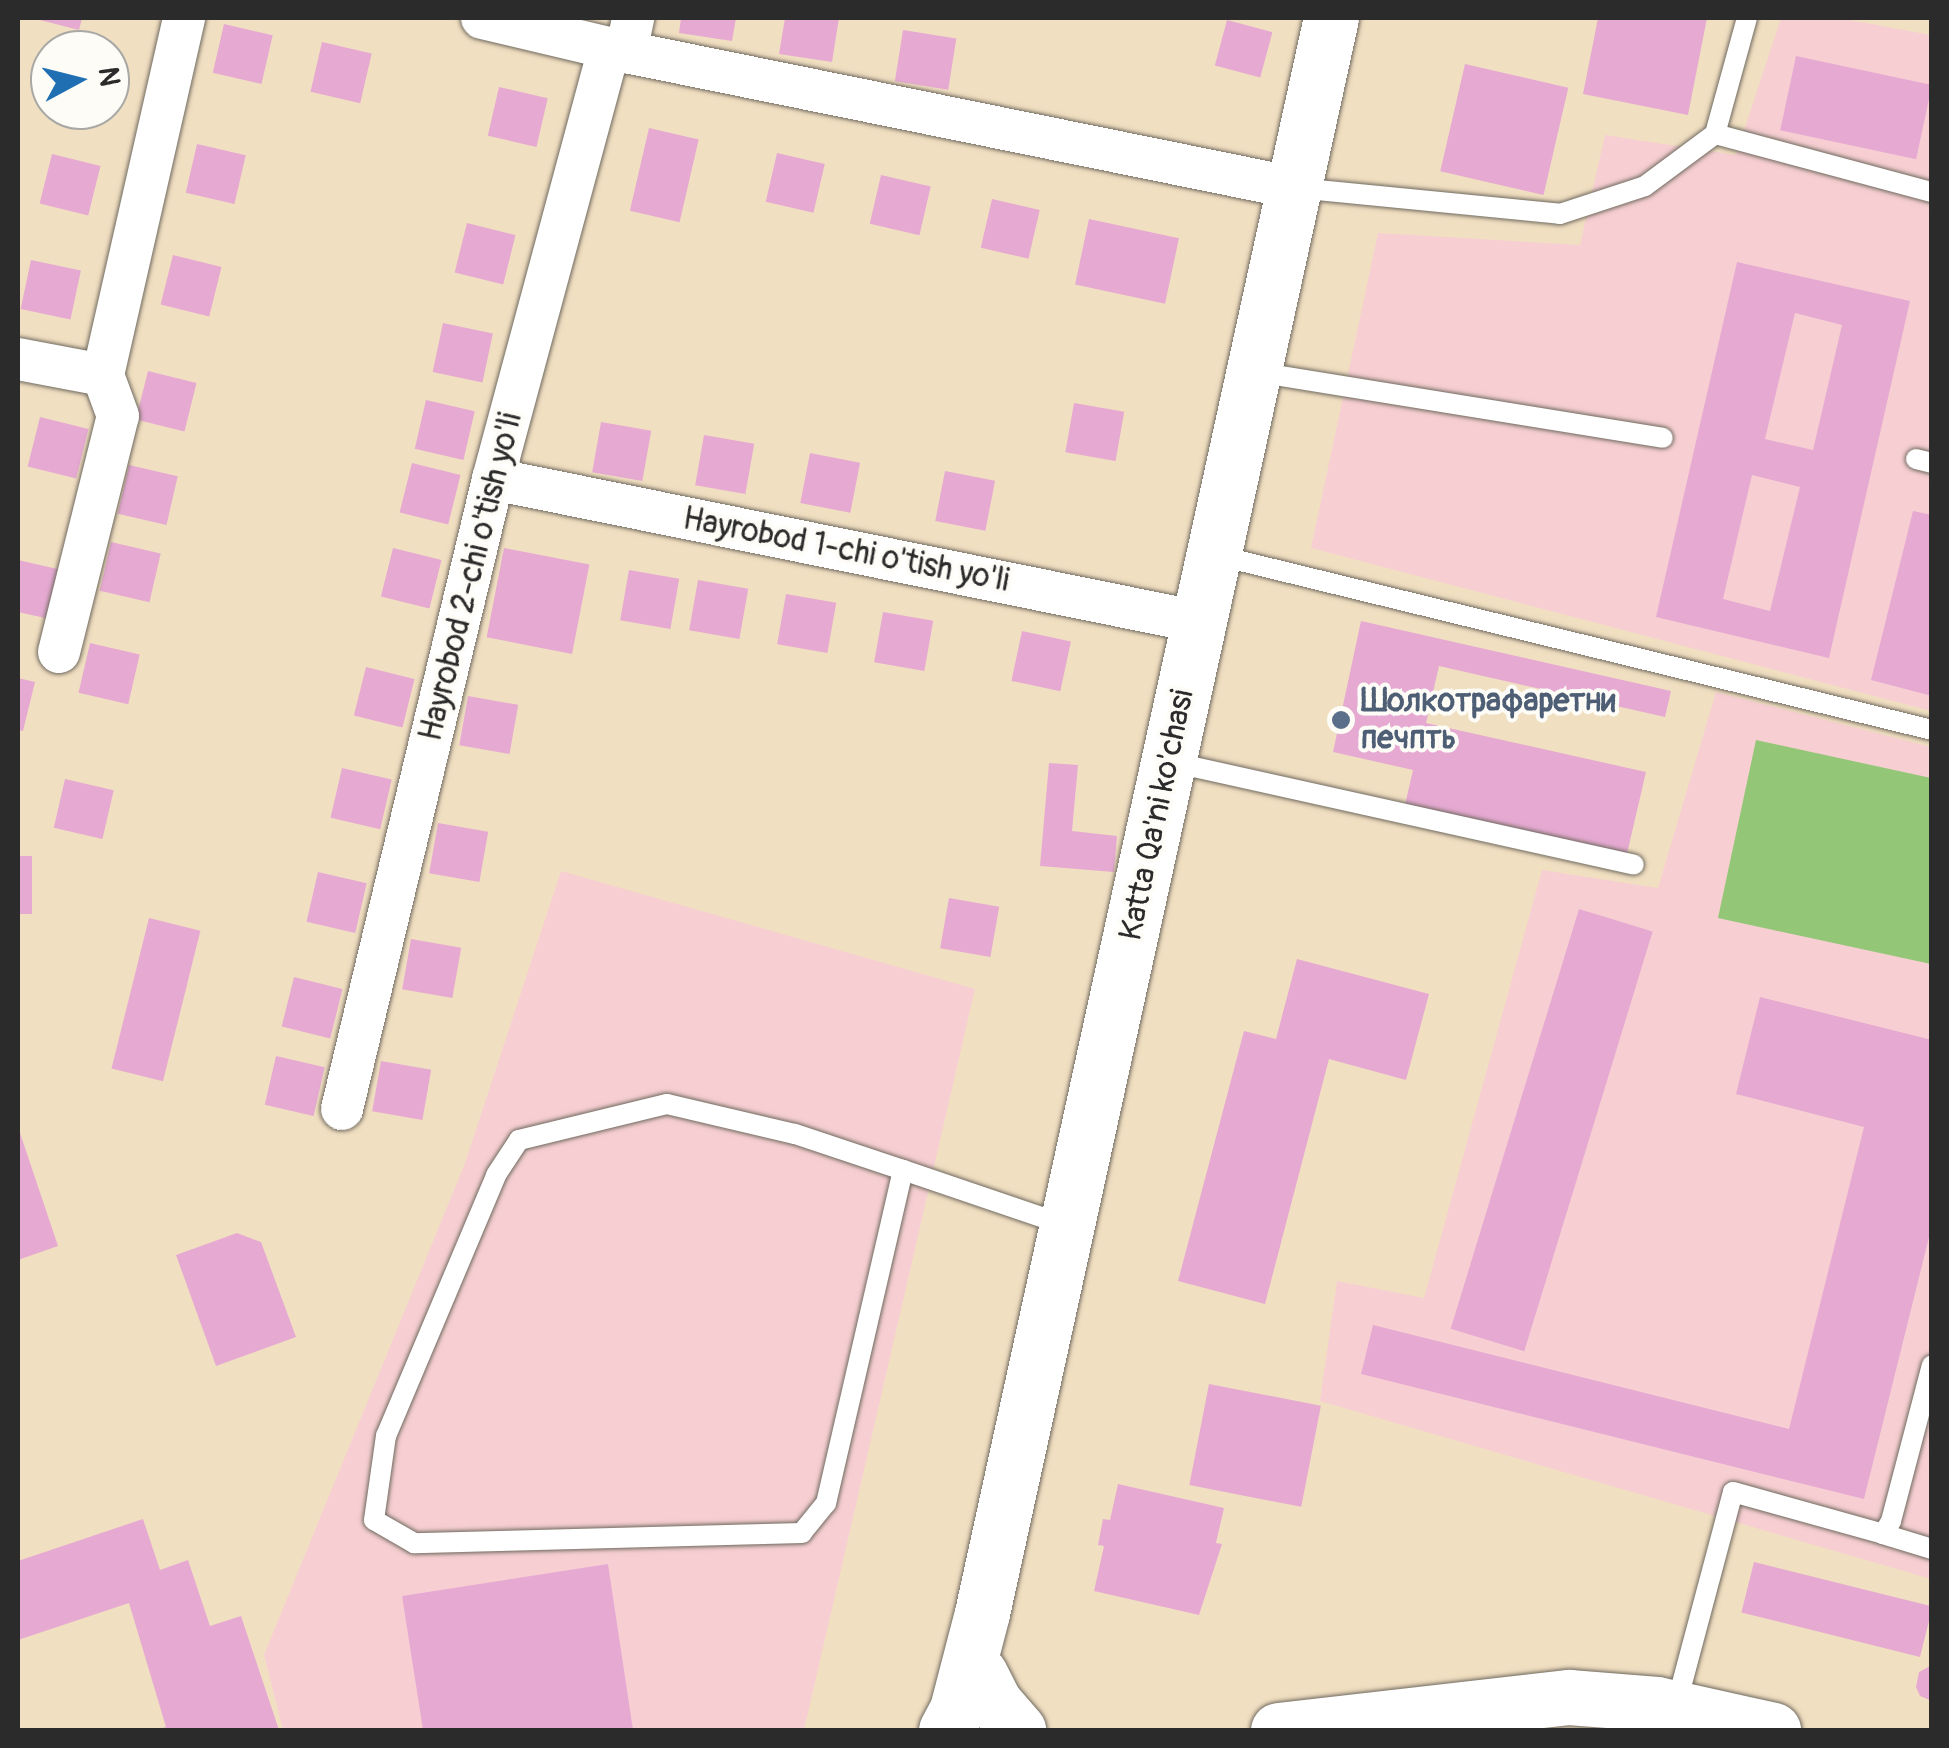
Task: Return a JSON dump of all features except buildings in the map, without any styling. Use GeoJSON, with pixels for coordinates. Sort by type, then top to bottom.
{"type":"FeatureCollection","features":[{"type":"Feature","properties":{"kind":"main road","name":"Katta Qa'ni ko'chasi"},"geometry":{"type":"LineString","coordinates":[[982,1613],[1331,18]]}},
{"type":"Feature","properties":{"kind":"main road"},"geometry":{"type":"LineString","coordinates":[[982,1613],[980,1674],[986,1730]]}},
{"type":"Feature","properties":{"kind":"main road"},"geometry":{"type":"LineString","coordinates":[[946,1730],[957,1709],[982,1613]]}},
{"type":"Feature","properties":{"kind":"main road"},"geometry":{"type":"LineString","coordinates":[[980,1674],[994,1702],[1018,1730]]}},
{"type":"Feature","properties":{"kind":"main road"},"geometry":{"type":"LineString","coordinates":[[1278,1730],[1541,1698],[1614,1699],[1772,1730]]}},
{"type":"Feature","properties":{"kind":"street"},"geometry":{"type":"LineString","coordinates":[[60,652],[118,416],[103,374],[184,18]]}},
{"type":"Feature","properties":{"kind":"street"},"geometry":{"type":"LineString","coordinates":[[482,18],[623,39],[1295,188]]}},
{"type":"Feature","properties":{"kind":"street","name":"Hayrobod 2-chi o'tish yo'li"},"geometry":{"type":"LineString","coordinates":[[342,1109],[493,479],[623,39]]}},
{"type":"Feature","properties":{"kind":"street"},"geometry":{"type":"LineString","coordinates":[[18,359],[103,374]]}},
{"type":"Feature","properties":{"kind":"street","name":"Hayrobod 1-chi o'tish yo'li"},"geometry":{"type":"LineString","coordinates":[[493,479],[1199,622]]}},
{"type":"Feature","properties":{"kind":"lane"},"geometry":{"type":"LineString","coordinates":[[1295,188],[1560,214],[1645,186],[1715,134],[1747,18]]}},
{"type":"Feature","properties":{"kind":"lane"},"geometry":{"type":"LineString","coordinates":[[1715,134],[1932,192]]}},
{"type":"Feature","properties":{"kind":"lane"},"geometry":{"type":"LineString","coordinates":[[1254,372],[1663,438]]}},
{"type":"Feature","properties":{"kind":"lane"},"geometry":{"type":"LineString","coordinates":[[1214,554],[1932,730]]}},
{"type":"Feature","properties":{"kind":"lane"},"geometry":{"type":"LineString","coordinates":[[1169,761],[1634,866]]}},
{"type":"Feature","properties":{"kind":"lane"},"geometry":{"type":"LineString","coordinates":[[904,1170],[826,1503],[802,1533],[414,1543],[374,1520],[386,1436],[496,1175],[520,1140],[667,1104],[795,1134],[904,1170],[1067,1226]]}},
{"type":"Feature","properties":{"kind":"lane"},"geometry":{"type":"LineString","coordinates":[[1883,1534],[1892,1521],[1932,1365]]}},
{"type":"Feature","properties":{"kind":"lane"},"geometry":{"type":"LineString","coordinates":[[1675,1708],[1733,1492],[1932,1549]]}},
{"type":"Feature","properties":{"kind":"shaded area"},"geometry":{"type":"Polygon","coordinates":[[[1781,18],[1839,18],[1931,35],[1931,711],[1311,548],[1378,233],[1580,245],[1605,135],[1736,155],[1781,18]]]}},
{"type":"Feature","properties":{"kind":"shaded area"},"geometry":{"type":"Polygon","coordinates":[[[1716,692],[1931,747],[1931,1579],[1320,1401],[1337,1281],[1424,1298],[1542,870],[1658,888],[1716,692]]]}},
{"type":"Feature","properties":{"kind":"shaded area"},"geometry":{"type":"Polygon","coordinates":[[[561,871],[975,989],[804,1730],[283,1730],[264,1655],[465,1163],[561,871]]]}},
{"type":"Feature","properties":{"kind":"green space"},"geometry":{"type":"Polygon","coordinates":[[[1756,740],[1931,778],[1931,964],[1718,918],[1756,740]]]}},
{"type":"Feature","properties":{"kind":"place","name":"Шолкотрафаретни печпть"},"geometry":{"type":"Point","coordinates":[1341,720]}}]}
